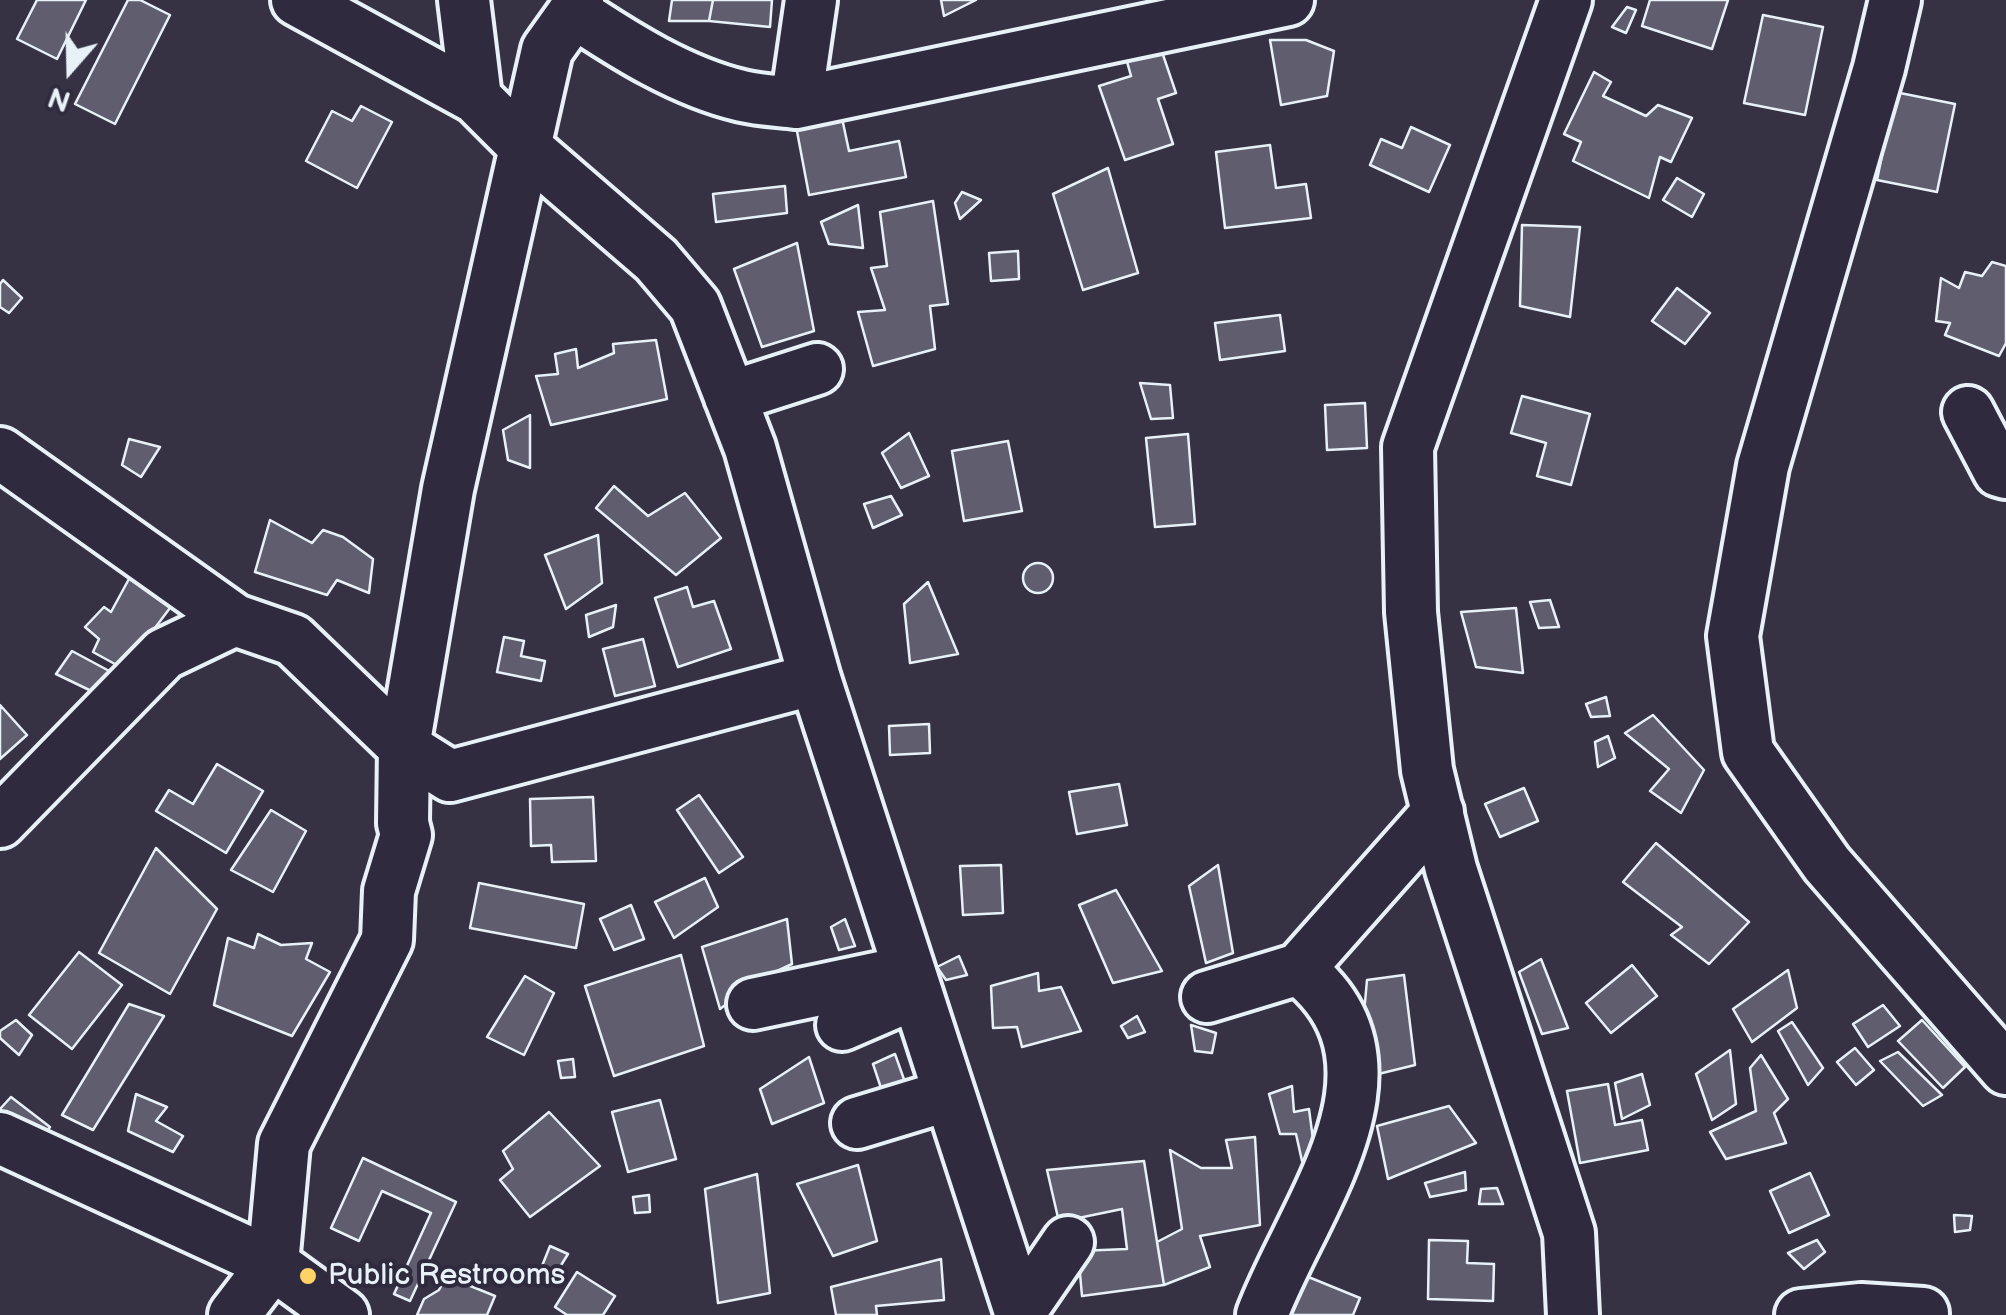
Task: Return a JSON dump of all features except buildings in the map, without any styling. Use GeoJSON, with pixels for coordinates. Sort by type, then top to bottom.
{"type":"FeatureCollection","features":[{"type":"Feature","properties":{"kind":"street"},"geometry":{"type":"LineString","coordinates":[[297,0],[476,98],[524,146],[656,260],[695,306],[750,448],[815,679],[1020,1313]]}},
{"type":"Feature","properties":{"kind":"street"},"geometry":{"type":"LineString","coordinates":[[464,0],[476,98]]}},
{"type":"Feature","properties":{"kind":"street"},"geometry":{"type":"LineString","coordinates":[[796,103],[811,0]]}},
{"type":"Feature","properties":{"kind":"street"},"geometry":{"type":"LineString","coordinates":[[234,1315],[273,1264],[284,1144],[387,940],[389,890],[406,835],[404,747],[448,490],[547,50],[576,6],[618,41],[682,74],[742,96],[796,103],[1288,0]]}},
{"type":"Feature","properties":{"kind":"street"},"geometry":{"type":"LineString","coordinates":[[1566,0],[1408,447],[1410,612],[1428,770],[1451,868],[1569,1233],[1573,1315]]}},
{"type":"Feature","properties":{"kind":"street"},"geometry":{"type":"LineString","coordinates":[[1895,0],[1863,124],[1762,466],[1734,636],[1748,752],[1827,864],[2006,1069]]}},
{"type":"Feature","properties":{"kind":"street"},"geometry":{"type":"LineString","coordinates":[[730,396],[817,369]]}},
{"type":"Feature","properties":{"kind":"street"},"geometry":{"type":"LineString","coordinates":[[1968,412],[1999,471],[2006,473]]}},
{"type":"Feature","properties":{"kind":"street"},"geometry":{"type":"LineString","coordinates":[[0,454],[235,620],[293,640],[404,747],[450,776],[815,679]]}},
{"type":"Feature","properties":{"kind":"street"},"geometry":{"type":"LineString","coordinates":[[0,822],[164,654],[235,620]]}},
{"type":"Feature","properties":{"kind":"street"},"geometry":{"type":"LineString","coordinates":[[1207,997],[1299,968],[1438,812]]}},
{"type":"Feature","properties":{"kind":"street"},"geometry":{"type":"LineString","coordinates":[[1262,1315],[1344,1137],[1353,1088],[1352,1057],[1341,1014],[1322,986],[1299,968]]}},
{"type":"Feature","properties":{"kind":"street"},"geometry":{"type":"LineString","coordinates":[[753,1004],[913,982]]}},
{"type":"Feature","properties":{"kind":"street"},"geometry":{"type":"LineString","coordinates":[[842,1024],[913,982]]}},
{"type":"Feature","properties":{"kind":"street"},"geometry":{"type":"LineString","coordinates":[[856,1122],[949,1095]]}},
{"type":"Feature","properties":{"kind":"street"},"geometry":{"type":"LineString","coordinates":[[0,1138],[273,1264],[343,1315]]}},
{"type":"Feature","properties":{"kind":"street"},"geometry":{"type":"LineString","coordinates":[[1020,1313],[1068,1242]]}},
{"type":"Feature","properties":{"kind":"street"},"geometry":{"type":"LineString","coordinates":[[1800,1315],[1860,1309],[1923,1313]]}},
{"type":"Feature","properties":{"kind":"place","name":"Public Restrooms"},"geometry":{"type":"Point","coordinates":[308,1276]}}]}
